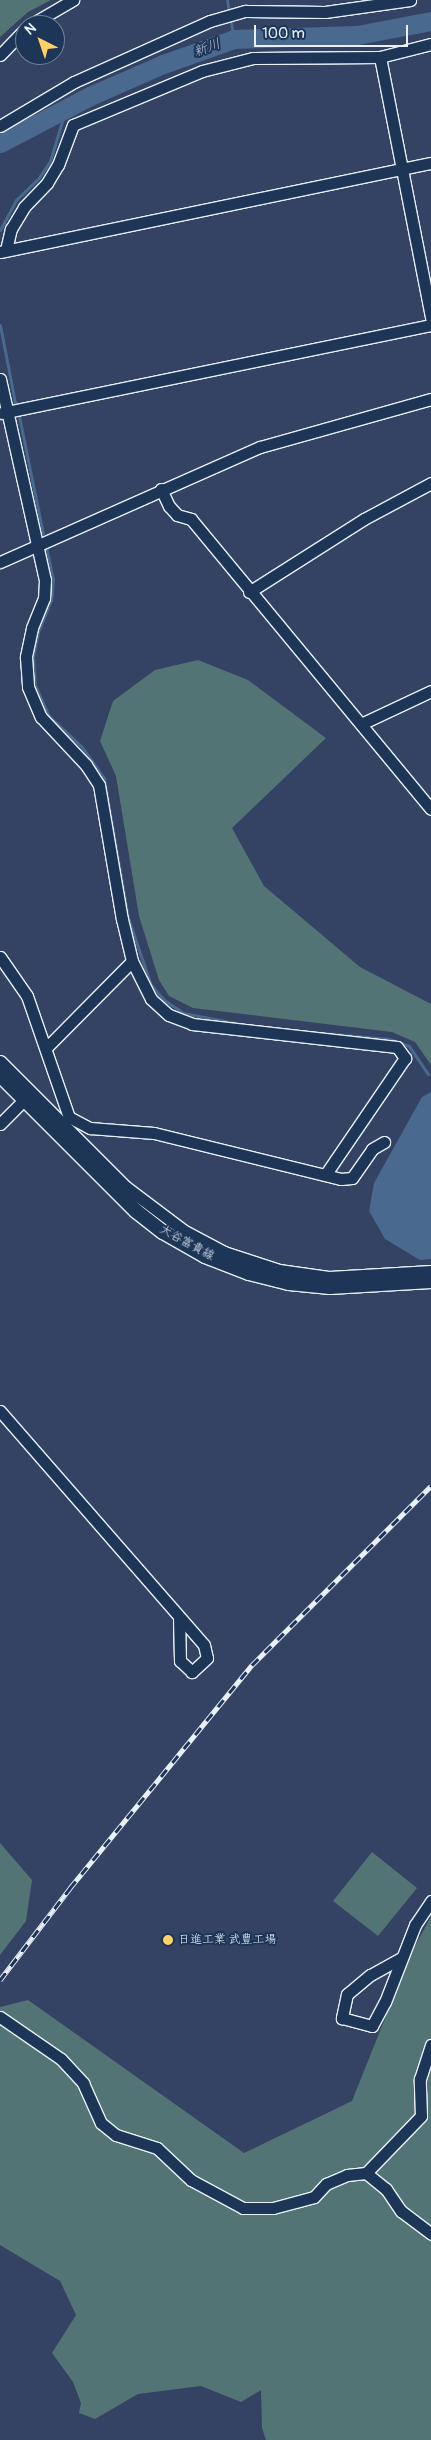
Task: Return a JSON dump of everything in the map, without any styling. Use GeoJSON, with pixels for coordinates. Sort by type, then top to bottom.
{"type":"FeatureCollection","features":[{"type":"Feature","properties":{"kind":"main road","name":"大谷富貴線"},"geometry":{"type":"LineString","coordinates":[[0,1075],[136,1211],[163,1232],[205,1256],[249,1273],[289,1283],[330,1287],[431,1281]]}},
{"type":"Feature","properties":{"kind":"street"},"geometry":{"type":"LineString","coordinates":[[47,15],[73,0]]}},
{"type":"Feature","properties":{"kind":"street"},"geometry":{"type":"LineString","coordinates":[[0,126],[74,82],[210,20],[246,12],[325,12],[410,0]]}},
{"type":"Feature","properties":{"kind":"street"},"geometry":{"type":"LineString","coordinates":[[0,55],[15,39]]}},
{"type":"Feature","properties":{"kind":"street"},"geometry":{"type":"LineString","coordinates":[[3,251],[11,229],[24,207],[47,183],[58,165],[73,125],[202,71],[253,58],[380,57],[431,44]]}},
{"type":"Feature","properties":{"kind":"street"},"geometry":{"type":"LineString","coordinates":[[380,57],[431,318]]}},
{"type":"Feature","properties":{"kind":"street"},"geometry":{"type":"LineString","coordinates":[[3,251],[431,163]]}},
{"type":"Feature","properties":{"kind":"street"},"geometry":{"type":"LineString","coordinates":[[3,412],[431,325]]}},
{"type":"Feature","properties":{"kind":"street"},"geometry":{"type":"LineString","coordinates":[[0,379],[3,412],[45,580],[44,598],[32,628],[26,657],[28,687],[41,717],[86,764],[99,785],[132,961],[151,998],[169,1015],[192,1024],[397,1047],[405,1058],[326,1174]]}},
{"type":"Feature","properties":{"kind":"street"},"geometry":{"type":"LineString","coordinates":[[0,562],[161,489],[260,447],[431,399]]}},
{"type":"Feature","properties":{"kind":"street"},"geometry":{"type":"LineString","coordinates":[[249,592],[364,519],[431,483]]}},
{"type":"Feature","properties":{"kind":"street"},"geometry":{"type":"LineString","coordinates":[[161,489],[168,506],[177,515],[191,519],[249,592],[362,724],[431,809]]}},
{"type":"Feature","properties":{"kind":"street"},"geometry":{"type":"LineString","coordinates":[[362,724],[431,690]]}},
{"type":"Feature","properties":{"kind":"street"},"geometry":{"type":"LineString","coordinates":[[0,957],[27,996],[69,1117],[90,1128],[154,1132],[341,1179],[352,1178],[372,1149],[384,1142]]}},
{"type":"Feature","properties":{"kind":"street"},"geometry":{"type":"LineString","coordinates":[[46,1048],[132,961]]}},
{"type":"Feature","properties":{"kind":"street"},"geometry":{"type":"LineString","coordinates":[[0,1061],[126,1187],[183,1230],[224,1252],[278,1270],[329,1277],[431,1271]]}},
{"type":"Feature","properties":{"kind":"street"},"geometry":{"type":"LineString","coordinates":[[0,1124],[24,1100]]}},
{"type":"Feature","properties":{"kind":"street"},"geometry":{"type":"LineString","coordinates":[[0,1411],[179,1617]]}},
{"type":"Feature","properties":{"kind":"street"},"geometry":{"type":"LineString","coordinates":[[401,1958],[370,1975],[347,1994],[342,2018],[372,2026],[401,1958],[415,1925],[431,1901]]}},
{"type":"Feature","properties":{"kind":"street"},"geometry":{"type":"LineString","coordinates":[[3,2019],[66,2065],[83,2083],[101,2123],[116,2135],[157,2148],[191,2180],[243,2208],[273,2208],[314,2197],[326,2184],[347,2175],[366,2173],[421,2116],[420,2079],[431,2045]]}},
{"type":"Feature","properties":{"kind":"street"},"geometry":{"type":"LineString","coordinates":[[366,2173],[386,2189],[401,2211],[431,2234]]}},
{"type":"Feature","properties":{"kind":"green space"},"geometry":{"type":"Polygon","coordinates":[[[0,0],[51,0],[25,15],[15,15],[15,24],[0,37],[0,0]]]}},
{"type":"Feature","properties":{"kind":"green space"},"geometry":{"type":"Polygon","coordinates":[[[198,660],[248,680],[326,738],[232,828],[264,886],[360,967],[431,1004],[431,1065],[415,1042],[392,1032],[193,1008],[169,996],[159,980],[139,916],[116,776],[100,741],[113,701],[155,670],[198,660]]]}},
{"type":"Feature","properties":{"kind":"green space"},"geometry":{"type":"Polygon","coordinates":[[[0,1843],[32,1880],[26,1921],[0,1955],[0,1843]]]}},
{"type":"Feature","properties":{"kind":"green space"},"geometry":{"type":"Polygon","coordinates":[[[372,1852],[417,1888],[378,1936],[333,1901],[372,1852]]]}},
{"type":"Feature","properties":{"kind":"green space"},"geometry":{"type":"Polygon","coordinates":[[[431,1917],[431,2440],[266,2440],[262,2428],[261,2390],[241,2402],[201,2386],[138,2394],[95,2419],[79,2413],[81,2403],[73,2382],[52,2353],[76,2315],[60,2281],[0,2245],[0,2007],[28,2000],[244,2153],[352,2101],[412,1951],[431,1917]]]}},
{"type":"Feature","properties":{"kind":"water"},"geometry":{"type":"Polygon","coordinates":[[[431,1092],[431,1259],[420,1260],[385,1239],[369,1211],[374,1183],[422,1097],[431,1092]]]}},
{"type":"Feature","properties":{"kind":"waterway"},"geometry":{"type":"LineString","coordinates":[[227,0],[234,39]]}},
{"type":"Feature","properties":{"kind":"waterway","name":"新川"},"geometry":{"type":"LineString","coordinates":[[0,143],[90,96],[163,64],[234,39],[357,35],[431,21]]}},
{"type":"Feature","properties":{"kind":"waterway"},"geometry":{"type":"LineString","coordinates":[[0,230],[16,200],[38,179],[50,161],[66,108]]}},
{"type":"Feature","properties":{"kind":"waterway"},"geometry":{"type":"LineString","coordinates":[[0,325],[15,403]]}},
{"type":"Feature","properties":{"kind":"waterway"},"geometry":{"type":"LineString","coordinates":[[19,416],[43,534]]}},
{"type":"Feature","properties":{"kind":"waterway"},"geometry":{"type":"LineString","coordinates":[[46,547],[53,579],[51,600],[38,632],[33,657],[35,685],[49,716],[82,747],[104,779],[128,918],[151,985],[164,1000],[183,1013],[246,1025]]}},
{"type":"Feature","properties":{"kind":"waterway"},"geometry":{"type":"LineString","coordinates":[[300,1031],[389,1039],[409,1046],[428,1074]]}},
{"type":"Feature","properties":{"kind":"railway"},"geometry":{"type":"LineString","coordinates":[[0,1980],[70,1888],[252,1665],[431,1486]]}},
{"type":"Feature","properties":{"kind":"place","name":"日進工業 武豊工場"},"geometry":{"type":"Point","coordinates":[168,1940]}}]}
